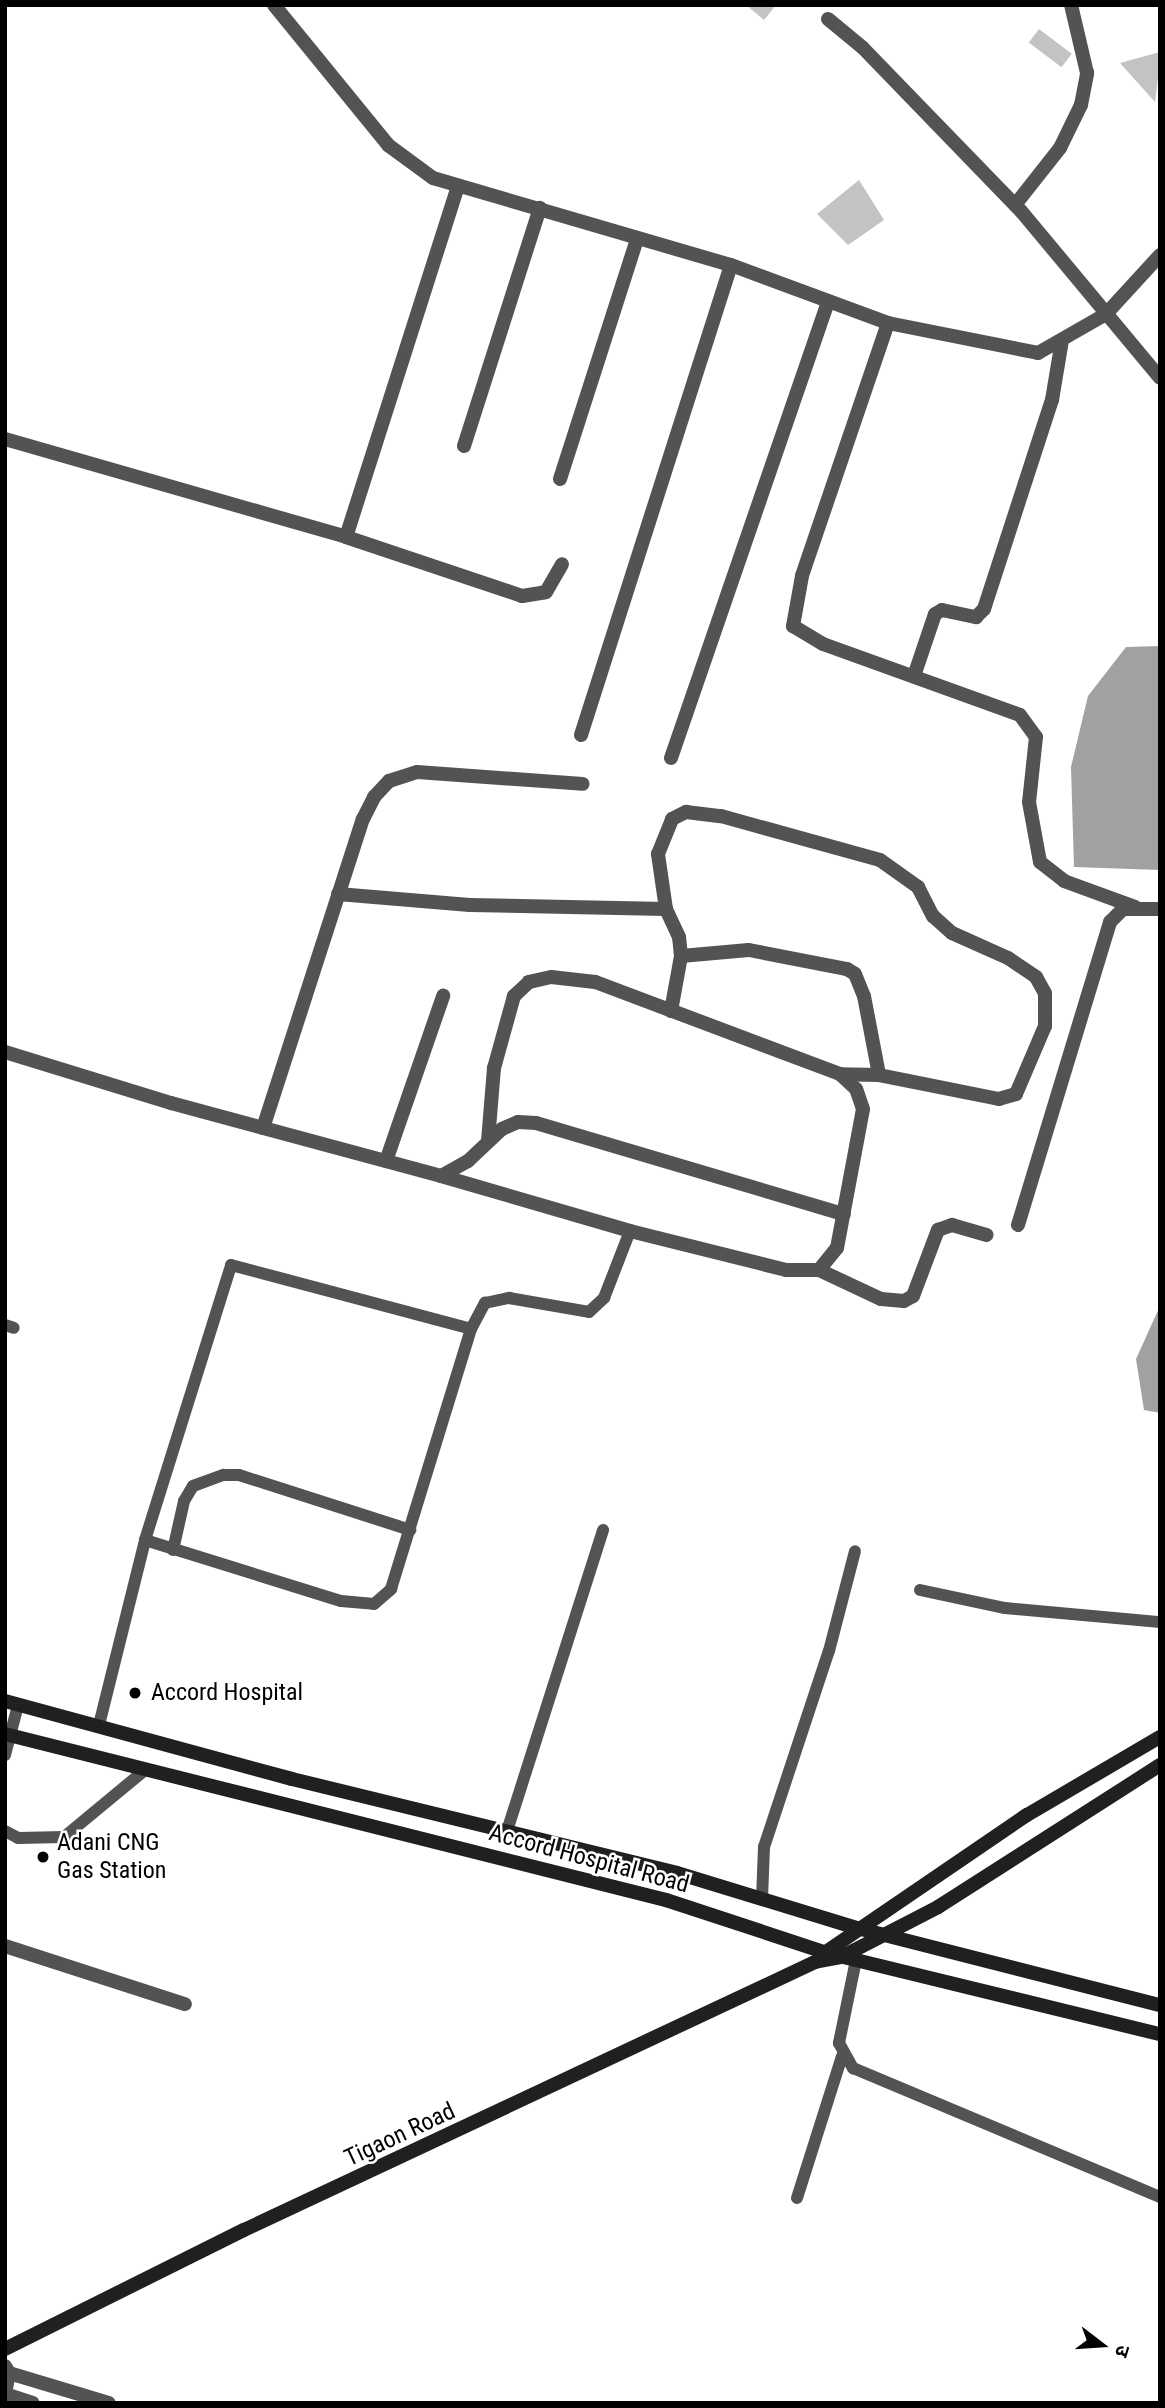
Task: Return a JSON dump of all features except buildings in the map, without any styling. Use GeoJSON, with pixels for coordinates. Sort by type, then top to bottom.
{"type":"FeatureCollection","features":[{"type":"Feature","properties":{"kind":"street"},"geometry":{"type":"LineString","coordinates":[[274,5],[388,145],[433,178],[731,265],[888,323],[1038,354],[1106,313],[1160,255]]}},
{"type":"Feature","properties":{"kind":"street"},"geometry":{"type":"LineString","coordinates":[[1018,208],[1073,128],[1087,73],[1071,5]]}},
{"type":"Feature","properties":{"kind":"street"},"geometry":{"type":"LineString","coordinates":[[828,19],[863,48],[1018,208],[1029,230],[1106,313],[1160,378]]}},
{"type":"Feature","properties":{"kind":"street"},"geometry":{"type":"LineString","coordinates":[[345,537],[458,186]]}},
{"type":"Feature","properties":{"kind":"street"},"geometry":{"type":"LineString","coordinates":[[464,446],[540,208]]}},
{"type":"Feature","properties":{"kind":"street"},"geometry":{"type":"LineString","coordinates":[[559,479],[637,239]]}},
{"type":"Feature","properties":{"kind":"street"},"geometry":{"type":"LineString","coordinates":[[581,736],[731,265]]}},
{"type":"Feature","properties":{"kind":"street"},"geometry":{"type":"LineString","coordinates":[[671,758],[828,300]]}},
{"type":"Feature","properties":{"kind":"street"},"geometry":{"type":"LineString","coordinates":[[888,323],[791,617],[799,632],[823,644],[1001,705],[1031,726],[1036,753],[1028,802],[1040,862],[1064,881],[1135,907],[1160,909]]}},
{"type":"Feature","properties":{"kind":"street"},"geometry":{"type":"LineString","coordinates":[[914,676],[935,614],[942,610],[976,617],[984,609],[1048,413],[1062,340]]}},
{"type":"Feature","properties":{"kind":"street"},"geometry":{"type":"LineString","coordinates":[[5,439],[345,537],[522,596],[546,592],[562,564]]}},
{"type":"Feature","properties":{"kind":"street"},"geometry":{"type":"LineString","coordinates":[[263,1128],[363,819],[374,797],[389,781],[417,772],[583,784]]}},
{"type":"Feature","properties":{"kind":"street"},"geometry":{"type":"LineString","coordinates":[[488,1141],[502,1029],[514,996],[529,982],[551,977],[595,982],[671,1011],[840,1074],[879,1075],[999,1099],[1016,1094],[1045,1027],[1045,993],[1037,977],[1008,958],[952,933],[933,916],[918,887],[880,860],[721,816],[686,812],[672,819],[659,854],[666,909],[679,937],[681,956],[671,1011]]}},
{"type":"Feature","properties":{"kind":"street"},"geometry":{"type":"LineString","coordinates":[[338,894],[470,905],[666,909]]}},
{"type":"Feature","properties":{"kind":"street"},"geometry":{"type":"LineString","coordinates":[[1018,1225],[1110,922],[1115,914],[1135,907]]}},
{"type":"Feature","properties":{"kind":"street"},"geometry":{"type":"LineString","coordinates":[[681,956],[749,950],[847,969],[855,974],[864,996],[879,1075]]}},
{"type":"Feature","properties":{"kind":"street"},"geometry":{"type":"LineString","coordinates":[[386,1161],[443,996]]}},
{"type":"Feature","properties":{"kind":"street"},"geometry":{"type":"LineString","coordinates":[[5,1052],[630,1231],[786,1270],[819,1270],[881,1299],[904,1301],[913,1296],[938,1230],[952,1225],[987,1235]]}},
{"type":"Feature","properties":{"kind":"street"},"geometry":{"type":"LineString","coordinates":[[819,1270],[837,1248],[863,1109],[856,1089],[840,1074]]}},
{"type":"Feature","properties":{"kind":"street"},"geometry":{"type":"LineString","coordinates":[[441,1176],[468,1161],[488,1141],[518,1122],[536,1123],[844,1214]]}},
{"type":"Feature","properties":{"kind":"street"},"geometry":{"type":"LineString","coordinates":[[12,1703],[292,1779],[677,1872],[857,1928],[1160,2005]]}},
{"type":"Feature","properties":{"kind":"street","name":"Accord Hospital Road"},"geometry":{"type":"LineString","coordinates":[[8,1735],[666,1900],[819,1957]]}},
{"type":"Feature","properties":{"kind":"street"},"geometry":{"type":"LineString","coordinates":[[819,1957],[857,1928],[1027,1815],[1160,1737]]}},
{"type":"Feature","properties":{"kind":"street"},"geometry":{"type":"LineString","coordinates":[[841,1957],[938,1907],[1160,1765]]}},
{"type":"Feature","properties":{"kind":"street"},"geometry":{"type":"LineString","coordinates":[[5,1946],[186,2004]]}},
{"type":"Feature","properties":{"kind":"street"},"geometry":{"type":"LineString","coordinates":[[819,1957],[856,1960],[1160,2034]]}},
{"type":"Feature","properties":{"kind":"street","name":"Tigaon Road"},"geometry":{"type":"LineString","coordinates":[[5,2349],[244,2231],[819,1957]]}},
{"type":"Feature","properties":{"kind":"street"},"geometry":{"type":"LineString","coordinates":[[33,2403],[5,2394],[7,2369],[109,2403]]}},
{"type":"Feature","properties":{"kind":"lane"},"geometry":{"type":"LineString","coordinates":[[145,1540],[361,1606],[374,1604],[391,1589],[471,1329],[485,1303],[509,1298],[589,1312],[604,1298],[630,1231]]}},
{"type":"Feature","properties":{"kind":"lane"},"geometry":{"type":"LineString","coordinates":[[99,1725],[145,1540],[231,1265],[471,1329]]}},
{"type":"Feature","properties":{"kind":"lane"},"geometry":{"type":"LineString","coordinates":[[173,1550],[184,1501],[193,1486],[224,1475],[265,1483],[410,1530]]}},
{"type":"Feature","properties":{"kind":"lane"},"geometry":{"type":"LineString","coordinates":[[507,1831],[603,1530]]}},
{"type":"Feature","properties":{"kind":"lane"},"geometry":{"type":"LineString","coordinates":[[762,1899],[764,1847],[835,1631],[855,1551]]}},
{"type":"Feature","properties":{"kind":"lane"},"geometry":{"type":"LineString","coordinates":[[920,1590],[1005,1608],[1160,1622]]}},
{"type":"Feature","properties":{"kind":"lane"},"geometry":{"type":"LineString","coordinates":[[5,1755],[12,1703]]}},
{"type":"Feature","properties":{"kind":"lane"},"geometry":{"type":"LineString","coordinates":[[5,1831],[18,1838],[64,1837],[145,1770]]}},
{"type":"Feature","properties":{"kind":"lane"},"geometry":{"type":"LineString","coordinates":[[797,2197],[842,2056],[840,2027],[856,1960]]}},
{"type":"Feature","properties":{"kind":"lane"},"geometry":{"type":"LineString","coordinates":[[842,2056],[875,2081],[1160,2197]]}},
{"type":"Feature","properties":{"kind":"shaded area"},"geometry":{"type":"Polygon","coordinates":[[[1160,646],[1160,870],[1074,867],[1071,767],[1088,696],[1126,647],[1160,646]]]}},
{"type":"Feature","properties":{"kind":"shaded area"},"geometry":{"type":"Polygon","coordinates":[[[1160,1306],[1160,1413],[1144,1410],[1136,1359],[1160,1306]]]}},
{"type":"Feature","properties":{"kind":"place","name":"Accord Hospital"},"geometry":{"type":"Point","coordinates":[135,1693]}},
{"type":"Feature","properties":{"kind":"place","name":"Adani CNG Gas Station"},"geometry":{"type":"Point","coordinates":[43,1857]}}]}
